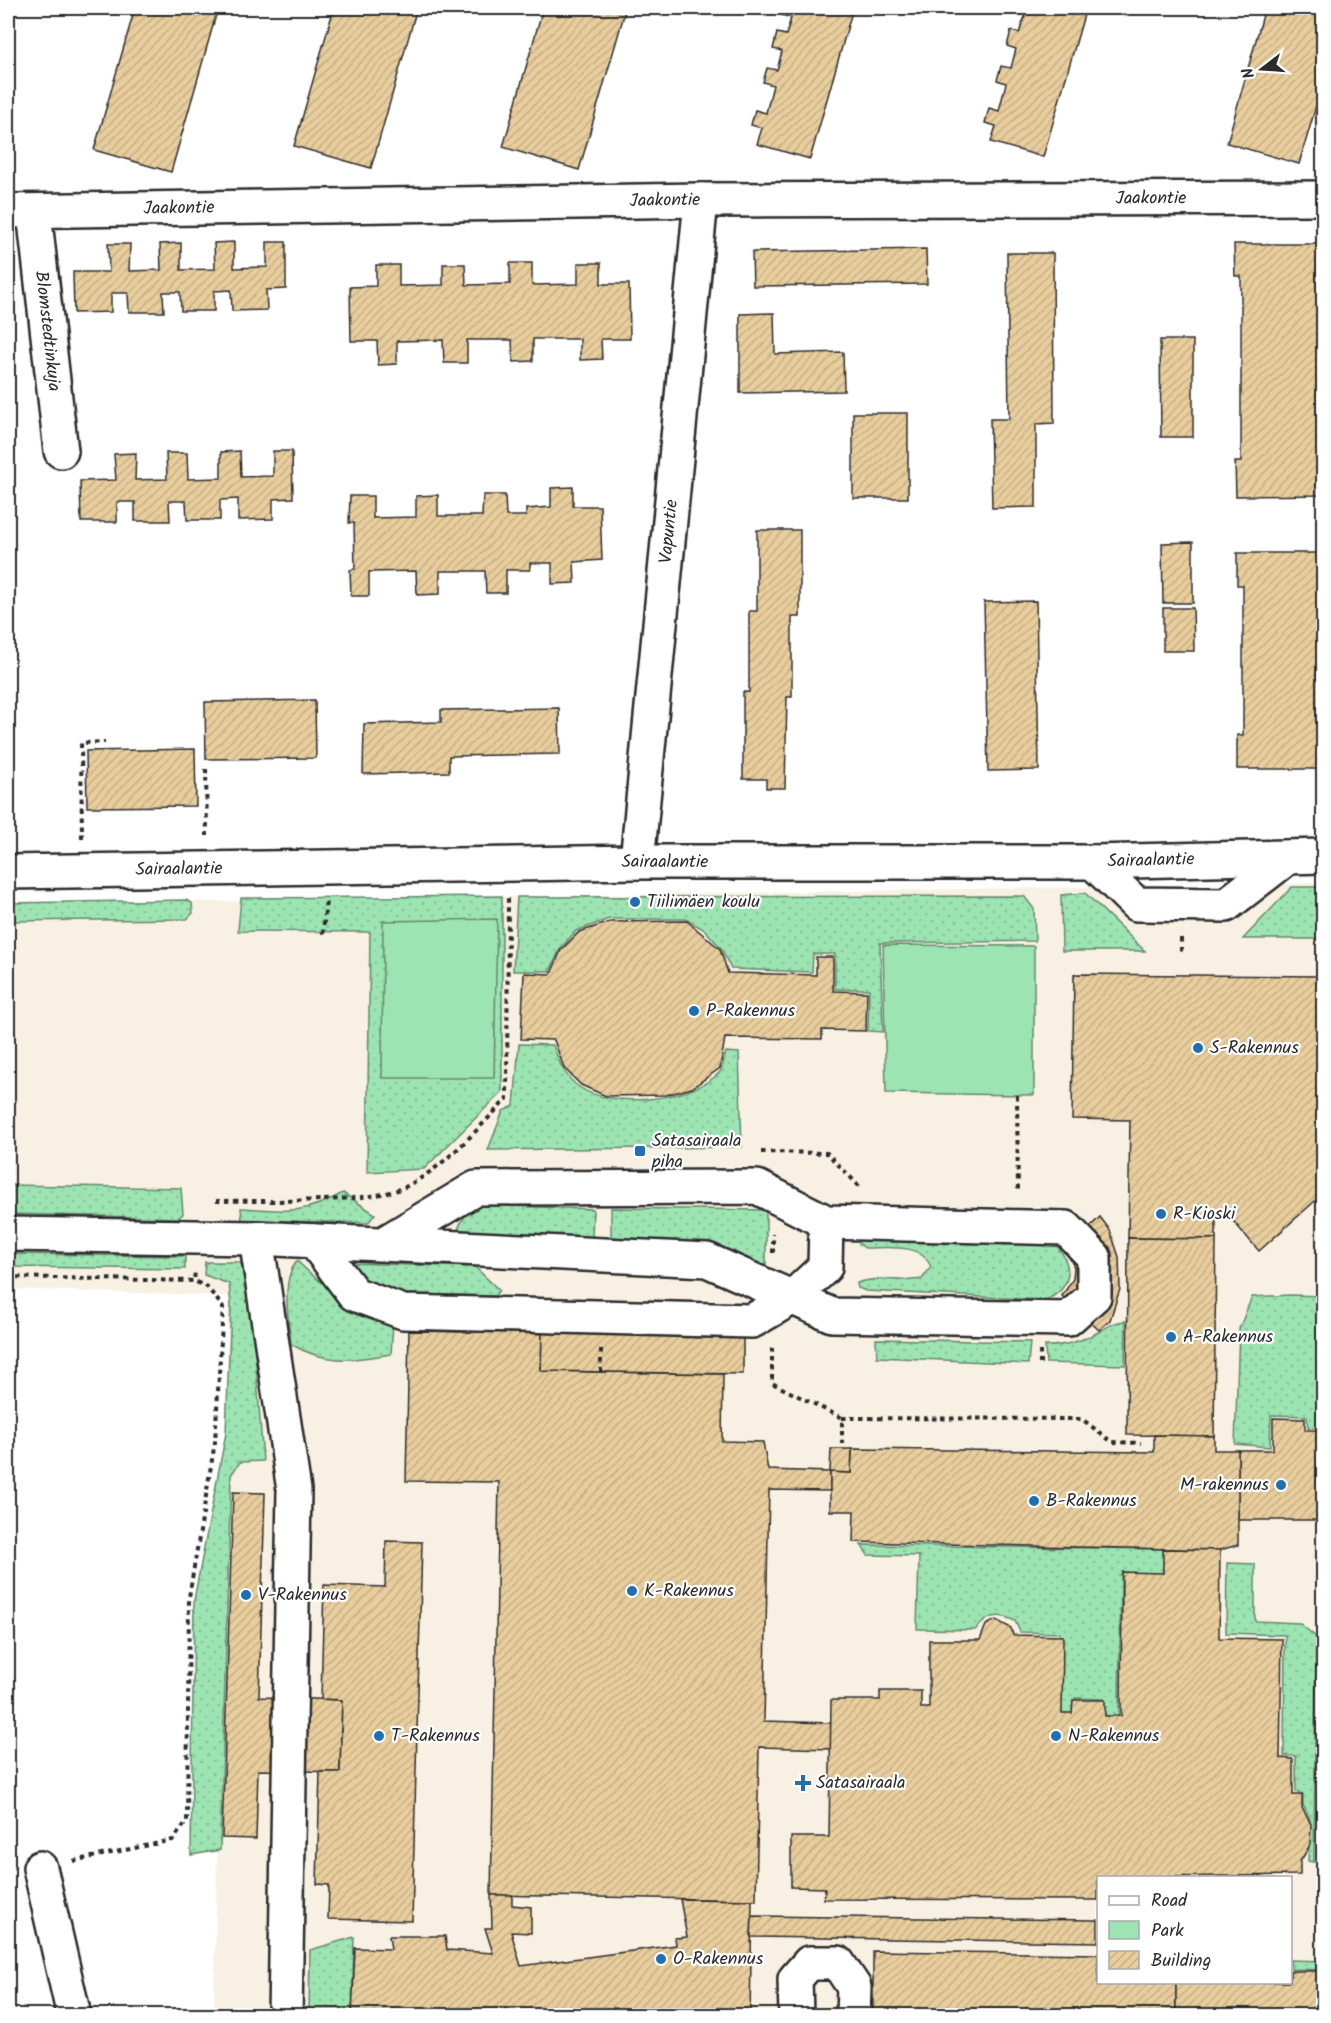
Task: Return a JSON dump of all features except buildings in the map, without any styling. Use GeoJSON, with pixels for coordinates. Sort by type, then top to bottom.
{"type":"FeatureCollection","features":[{"type":"Feature","properties":{"kind":"street","name":"Jaakontie"},"geometry":{"type":"LineString","coordinates":[[21,212],[701,200],[1323,198]]}},
{"type":"Feature","properties":{"kind":"street","name":"Vapuntie"},"geometry":{"type":"LineString","coordinates":[[638,862],[701,200]]}},
{"type":"Feature","properties":{"kind":"street","name":"Blomstedtinkuja"},"geometry":{"type":"LineString","coordinates":[[21,212],[61,451]]}},
{"type":"Feature","properties":{"kind":"street"},"geometry":{"type":"LineString","coordinates":[[1093,862],[1136,904],[1226,905],[1288,856]]}},
{"type":"Feature","properties":{"kind":"street","name":"Sairaalantie"},"geometry":{"type":"LineString","coordinates":[[8,872],[638,862],[1093,862],[1323,856]]}},
{"type":"Feature","properties":{"kind":"street"},"geometry":{"type":"LineString","coordinates":[[8,1234],[256,1238],[707,1260],[832,1315],[1068,1319],[1094,1296],[1094,1257],[1066,1228],[826,1222],[757,1187],[476,1188],[383,1244]]}},
{"type":"Feature","properties":{"kind":"street"},"geometry":{"type":"LineString","coordinates":[[314,1241],[354,1294],[403,1312],[752,1321],[793,1297],[825,1267],[826,1222]]}},
{"type":"Feature","properties":{"kind":"street"},"geometry":{"type":"LineString","coordinates":[[256,1238],[294,1490],[285,2016]]}},
{"type":"Feature","properties":{"kind":"street"},"geometry":{"type":"LineString","coordinates":[[40,1868],[74,2016]]}},
{"type":"Feature","properties":{"kind":"street"},"geometry":{"type":"LineString","coordinates":[[796,2016],[795,1979],[809,1963],[838,1963],[854,1987],[853,2016]]}},
{"type":"Feature","properties":{"kind":"path"},"geometry":{"type":"LineString","coordinates":[[82,845],[81,743],[105,742]]}},
{"type":"Feature","properties":{"kind":"path"},"geometry":{"type":"LineString","coordinates":[[206,769],[207,843]]}},
{"type":"Feature","properties":{"kind":"path"},"geometry":{"type":"LineString","coordinates":[[323,934],[326,890]]}},
{"type":"Feature","properties":{"kind":"path"},"geometry":{"type":"LineString","coordinates":[[209,1201],[370,1197],[406,1187],[449,1156],[507,1099],[508,897]]}},
{"type":"Feature","properties":{"kind":"path"},"geometry":{"type":"LineString","coordinates":[[1017,1095],[1018,1202]]}},
{"type":"Feature","properties":{"kind":"path"},"geometry":{"type":"LineString","coordinates":[[40,1868],[173,1840],[187,1821],[189,1597],[215,1442],[223,1307],[207,1287],[194,1281]]}},
{"type":"Feature","properties":{"kind":"path"},"geometry":{"type":"LineString","coordinates":[[842,1418],[1082,1419],[1112,1442],[1141,1443]]}},
{"type":"Feature","properties":{"kind":"shaded area"},"geometry":{"type":"Polygon","coordinates":[[[1323,883],[1323,2015],[214,2015],[228,1296],[8,1289],[8,905],[1323,883]]]}},
{"type":"Feature","properties":{"kind":"green space"},"geometry":{"type":"Polygon","coordinates":[[[1292,887],[1323,887],[1323,939],[1243,939],[1292,887]]]}},
{"type":"Feature","properties":{"kind":"green space"},"geometry":{"type":"Polygon","coordinates":[[[1085,893],[1145,951],[1062,951],[1061,895],[1085,893]]]}},
{"type":"Feature","properties":{"kind":"green space"},"geometry":{"type":"Polygon","coordinates":[[[502,896],[502,1092],[424,1169],[367,1172],[370,932],[238,931],[241,898],[502,896]]]}},
{"type":"Feature","properties":{"kind":"green space"},"geometry":{"type":"Polygon","coordinates":[[[1024,896],[1034,909],[1035,941],[880,943],[883,1032],[868,1031],[869,989],[835,989],[835,954],[813,954],[812,972],[731,969],[721,948],[705,930],[686,919],[609,919],[576,931],[560,949],[550,971],[513,971],[517,897],[1024,896]]]}},
{"type":"Feature","properties":{"kind":"green space"},"geometry":{"type":"Polygon","coordinates":[[[186,900],[192,903],[193,913],[187,919],[8,921],[8,903],[186,900]]]}},
{"type":"Feature","properties":{"kind":"green space"},"geometry":{"type":"Polygon","coordinates":[[[497,919],[494,1078],[382,1078],[383,921],[497,919]]]}},
{"type":"Feature","properties":{"kind":"green space"},"geometry":{"type":"Polygon","coordinates":[[[883,945],[1034,946],[1034,1095],[886,1093],[883,945]]]}},
{"type":"Feature","properties":{"kind":"green space"},"geometry":{"type":"Polygon","coordinates":[[[519,1044],[553,1045],[566,1073],[579,1087],[593,1094],[630,1100],[671,1096],[707,1083],[719,1073],[726,1052],[739,1053],[742,1147],[488,1150],[503,1111],[514,1106],[519,1044]]]}},
{"type":"Feature","properties":{"kind":"green space"},"geometry":{"type":"Polygon","coordinates":[[[8,1185],[181,1188],[183,1214],[178,1218],[8,1214],[8,1185]]]}},
{"type":"Feature","properties":{"kind":"green space"},"geometry":{"type":"Polygon","coordinates":[[[343,1193],[375,1214],[368,1223],[242,1220],[241,1208],[294,1210],[316,1205],[343,1193]]]}},
{"type":"Feature","properties":{"kind":"green space"},"geometry":{"type":"Polygon","coordinates":[[[481,1205],[593,1209],[592,1241],[455,1239],[463,1218],[481,1205]]]}},
{"type":"Feature","properties":{"kind":"green space"},"geometry":{"type":"Polygon","coordinates":[[[611,1208],[766,1210],[766,1273],[611,1242],[611,1208]]]}},
{"type":"Feature","properties":{"kind":"green space"},"geometry":{"type":"Polygon","coordinates":[[[859,1238],[1055,1243],[1065,1259],[1068,1275],[1062,1289],[1046,1300],[866,1291],[858,1288],[857,1283],[873,1280],[922,1279],[931,1267],[920,1253],[893,1247],[865,1248],[859,1244],[859,1238]]]}},
{"type":"Feature","properties":{"kind":"green space"},"geometry":{"type":"Polygon","coordinates":[[[8,1254],[185,1256],[185,1269],[8,1267],[8,1254]]]}},
{"type":"Feature","properties":{"kind":"green space"},"geometry":{"type":"Polygon","coordinates":[[[297,1261],[342,1296],[393,1322],[391,1354],[351,1359],[328,1358],[304,1351],[291,1344],[287,1289],[292,1269],[297,1261]]]}},
{"type":"Feature","properties":{"kind":"green space"},"geometry":{"type":"Polygon","coordinates":[[[205,1262],[240,1262],[250,1282],[263,1461],[240,1462],[231,1475],[220,1850],[191,1855],[194,1600],[226,1433],[231,1304],[229,1284],[204,1275],[205,1262]]]}},
{"type":"Feature","properties":{"kind":"green space"},"geometry":{"type":"Polygon","coordinates":[[[349,1263],[475,1267],[499,1290],[495,1296],[402,1294],[360,1284],[349,1263]]]}},
{"type":"Feature","properties":{"kind":"green space"},"geometry":{"type":"Polygon","coordinates":[[[1323,1296],[1323,1435],[1319,1435],[1319,1428],[1308,1427],[1307,1416],[1271,1415],[1270,1447],[1235,1444],[1239,1329],[1252,1297],[1323,1296]]]}},
{"type":"Feature","properties":{"kind":"green space"},"geometry":{"type":"Polygon","coordinates":[[[1126,1321],[1125,1365],[1046,1363],[1045,1346],[1081,1340],[1112,1324],[1126,1321]]]}},
{"type":"Feature","properties":{"kind":"green space"},"geometry":{"type":"Polygon","coordinates":[[[876,1339],[1030,1342],[1028,1364],[877,1357],[876,1339]]]}},
{"type":"Feature","properties":{"kind":"green space"},"geometry":{"type":"Polygon","coordinates":[[[861,1545],[1164,1549],[1163,1574],[1121,1574],[1119,1716],[1104,1716],[1104,1699],[1075,1698],[1074,1715],[1059,1715],[1060,1633],[1020,1632],[1015,1621],[998,1616],[984,1621],[975,1630],[917,1629],[919,1556],[868,1555],[861,1545]]]}},
{"type":"Feature","properties":{"kind":"green space"},"geometry":{"type":"Polygon","coordinates":[[[1227,1563],[1255,1564],[1255,1621],[1299,1623],[1316,1637],[1314,1862],[1308,1861],[1310,1819],[1303,1805],[1303,1794],[1296,1792],[1296,1756],[1284,1756],[1285,1635],[1226,1633],[1227,1563]]]}},
{"type":"Feature","properties":{"kind":"green space"},"geometry":{"type":"Polygon","coordinates":[[[354,1937],[352,2015],[309,2016],[310,1950],[354,1937]]]}},
{"type":"Feature","properties":{"kind":"green space"},"geometry":{"type":"Polygon","coordinates":[[[1292,1960],[1323,1961],[1323,1970],[1292,1969],[1292,1960]]]}},
{"type":"Feature","properties":{"kind":"place","name":"Tiilimäen koulu"},"geometry":{"type":"Point","coordinates":[635,902]}},
{"type":"Feature","properties":{"kind":"place","name":"P-Rakennus"},"geometry":{"type":"Point","coordinates":[694,1011]}},
{"type":"Feature","properties":{"kind":"place","name":"S-Rakennus"},"geometry":{"type":"Point","coordinates":[1198,1048]}},
{"type":"Feature","properties":{"kind":"place","name":"Satasairaala piha"},"geometry":{"type":"Point","coordinates":[640,1151]}},
{"type":"Feature","properties":{"kind":"place","name":"R-Kioski"},"geometry":{"type":"Point","coordinates":[1161,1214]}},
{"type":"Feature","properties":{"kind":"place","name":"A-Rakennus"},"geometry":{"type":"Point","coordinates":[1171,1337]}},
{"type":"Feature","properties":{"kind":"place","name":"M-rakennus"},"geometry":{"type":"Point","coordinates":[1281,1485]}},
{"type":"Feature","properties":{"kind":"place","name":"B-Rakennus"},"geometry":{"type":"Point","coordinates":[1034,1501]}},
{"type":"Feature","properties":{"kind":"place","name":"K-Rakennus"},"geometry":{"type":"Point","coordinates":[632,1591]}},
{"type":"Feature","properties":{"kind":"place","name":"V-Rakennus"},"geometry":{"type":"Point","coordinates":[246,1595]}},
{"type":"Feature","properties":{"kind":"place","name":"T-Rakennus"},"geometry":{"type":"Point","coordinates":[379,1736]}},
{"type":"Feature","properties":{"kind":"place","name":"N-Rakennus"},"geometry":{"type":"Point","coordinates":[1056,1736]}},
{"type":"Feature","properties":{"kind":"place","name":"Satasairaala"},"geometry":{"type":"Point","coordinates":[803,1783]}},
{"type":"Feature","properties":{"kind":"place","name":"O-Rakennus"},"geometry":{"type":"Point","coordinates":[661,1959]}}]}
